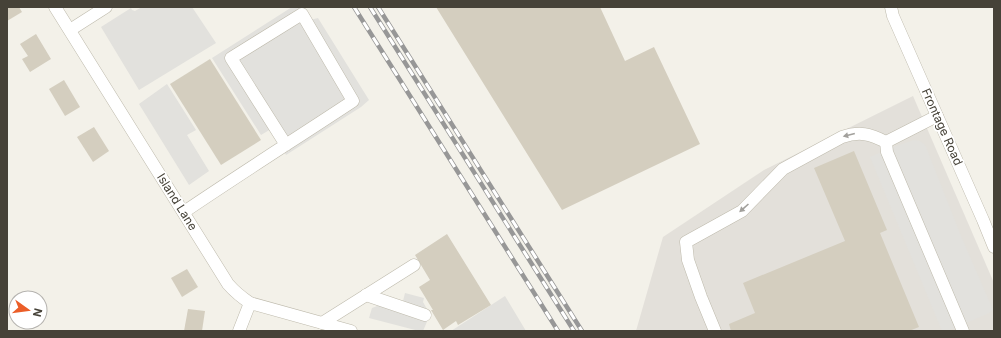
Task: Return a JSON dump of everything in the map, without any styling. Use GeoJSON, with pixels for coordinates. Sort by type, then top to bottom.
{"type":"FeatureCollection","features":[{"type":"Feature","properties":{"kind":"street","name":"Island Lane"},"geometry":{"type":"LineString","coordinates":[[56,7],[228,284],[235,292],[250,303],[351,331]]}},
{"type":"Feature","properties":{"kind":"street"},"geometry":{"type":"LineString","coordinates":[[70,30],[106,7]]}},
{"type":"Feature","properties":{"kind":"street","name":"Frontage Road"},"geometry":{"type":"LineString","coordinates":[[891,7],[893,16],[994,246]]}},
{"type":"Feature","properties":{"kind":"street"},"geometry":{"type":"LineString","coordinates":[[184,212],[353,101],[302,14],[231,58],[286,145]]}},
{"type":"Feature","properties":{"kind":"street"},"geometry":{"type":"LineString","coordinates":[[886,142],[938,116]]}},
{"type":"Feature","properties":{"kind":"street"},"geometry":{"type":"LineString","coordinates":[[715,331],[688,260],[686,242],[742,212],[783,169],[842,137],[858,133],[873,136],[886,142]]}},
{"type":"Feature","properties":{"kind":"street"},"geometry":{"type":"LineString","coordinates":[[886,142],[887,152],[963,331]]}},
{"type":"Feature","properties":{"kind":"street"},"geometry":{"type":"LineString","coordinates":[[322,323],[414,265]]}},
{"type":"Feature","properties":{"kind":"street"},"geometry":{"type":"LineString","coordinates":[[366,296],[425,315]]}},
{"type":"Feature","properties":{"kind":"street"},"geometry":{"type":"LineString","coordinates":[[239,331],[250,303]]}},
{"type":"Feature","properties":{"kind":"shaded area"},"geometry":{"type":"Polygon","coordinates":[[[142,7],[192,7],[216,43],[139,90],[101,27],[131,8],[135,11],[142,7]]]}},
{"type":"Feature","properties":{"kind":"shaded area"},"geometry":{"type":"Polygon","coordinates":[[[292,7],[302,7],[310,20],[318,18],[369,100],[361,107],[286,155],[271,129],[261,135],[212,58],[292,7]]]}},
{"type":"Feature","properties":{"kind":"shaded area"},"geometry":{"type":"Polygon","coordinates":[[[167,84],[196,130],[187,135],[209,171],[189,185],[139,104],[167,84]]]}},
{"type":"Feature","properties":{"kind":"shaded area"},"geometry":{"type":"Polygon","coordinates":[[[913,96],[994,283],[994,331],[636,331],[663,237],[764,170],[913,96]]]}},
{"type":"Feature","properties":{"kind":"shaded area"},"geometry":{"type":"Polygon","coordinates":[[[914,140],[920,141],[926,147],[961,236],[993,310],[948,331],[942,331],[870,157],[914,140]]]}},
{"type":"Feature","properties":{"kind":"shaded area"},"geometry":{"type":"Polygon","coordinates":[[[405,293],[424,298],[423,302],[428,311],[429,317],[423,331],[369,318],[372,308],[393,300],[401,302],[403,301],[405,293]]]}},
{"type":"Feature","properties":{"kind":"shaded area"},"geometry":{"type":"Polygon","coordinates":[[[505,296],[526,331],[451,331],[505,296]]]}},
{"type":"Feature","properties":{"kind":"building"},"geometry":{"type":"Polygon","coordinates":[[[7,7],[19,7],[22,12],[7,21],[7,7]]]}},
{"type":"Feature","properties":{"kind":"building"},"geometry":{"type":"Polygon","coordinates":[[[436,7],[600,7],[625,61],[654,47],[700,144],[562,210],[436,7]]]}},
{"type":"Feature","properties":{"kind":"building"},"geometry":{"type":"Polygon","coordinates":[[[36,34],[51,59],[30,72],[22,59],[28,56],[20,44],[36,34]]]}},
{"type":"Feature","properties":{"kind":"building"},"geometry":{"type":"Polygon","coordinates":[[[210,59],[261,140],[221,165],[170,84],[210,59]]]}},
{"type":"Feature","properties":{"kind":"building"},"geometry":{"type":"Polygon","coordinates":[[[64,80],[80,107],[65,116],[49,89],[64,80]]]}},
{"type":"Feature","properties":{"kind":"building"},"geometry":{"type":"Polygon","coordinates":[[[94,127],[109,151],[93,162],[77,137],[94,127]]]}},
{"type":"Feature","properties":{"kind":"building"},"geometry":{"type":"Polygon","coordinates":[[[854,151],[887,230],[880,233],[919,327],[909,331],[731,331],[729,324],[755,313],[743,283],[845,241],[814,168],[854,151]]]}},
{"type":"Feature","properties":{"kind":"building"},"geometry":{"type":"Polygon","coordinates":[[[447,234],[491,305],[458,325],[456,321],[443,330],[419,287],[430,280],[415,255],[447,234]]]}},
{"type":"Feature","properties":{"kind":"building"},"geometry":{"type":"Polygon","coordinates":[[[187,269],[198,287],[182,297],[171,278],[187,269]]]}},
{"type":"Feature","properties":{"kind":"building"},"geometry":{"type":"Polygon","coordinates":[[[188,309],[205,311],[202,331],[184,331],[188,309]]]}},
{"type":"Feature","properties":{"kind":"railway"},"geometry":{"type":"LineString","coordinates":[[354,7],[558,331]]}},
{"type":"Feature","properties":{"kind":"railway"},"geometry":{"type":"LineString","coordinates":[[370,7],[574,331]]}},
{"type":"Feature","properties":{"kind":"railway"},"geometry":{"type":"LineString","coordinates":[[378,7],[582,331]]}}]}
